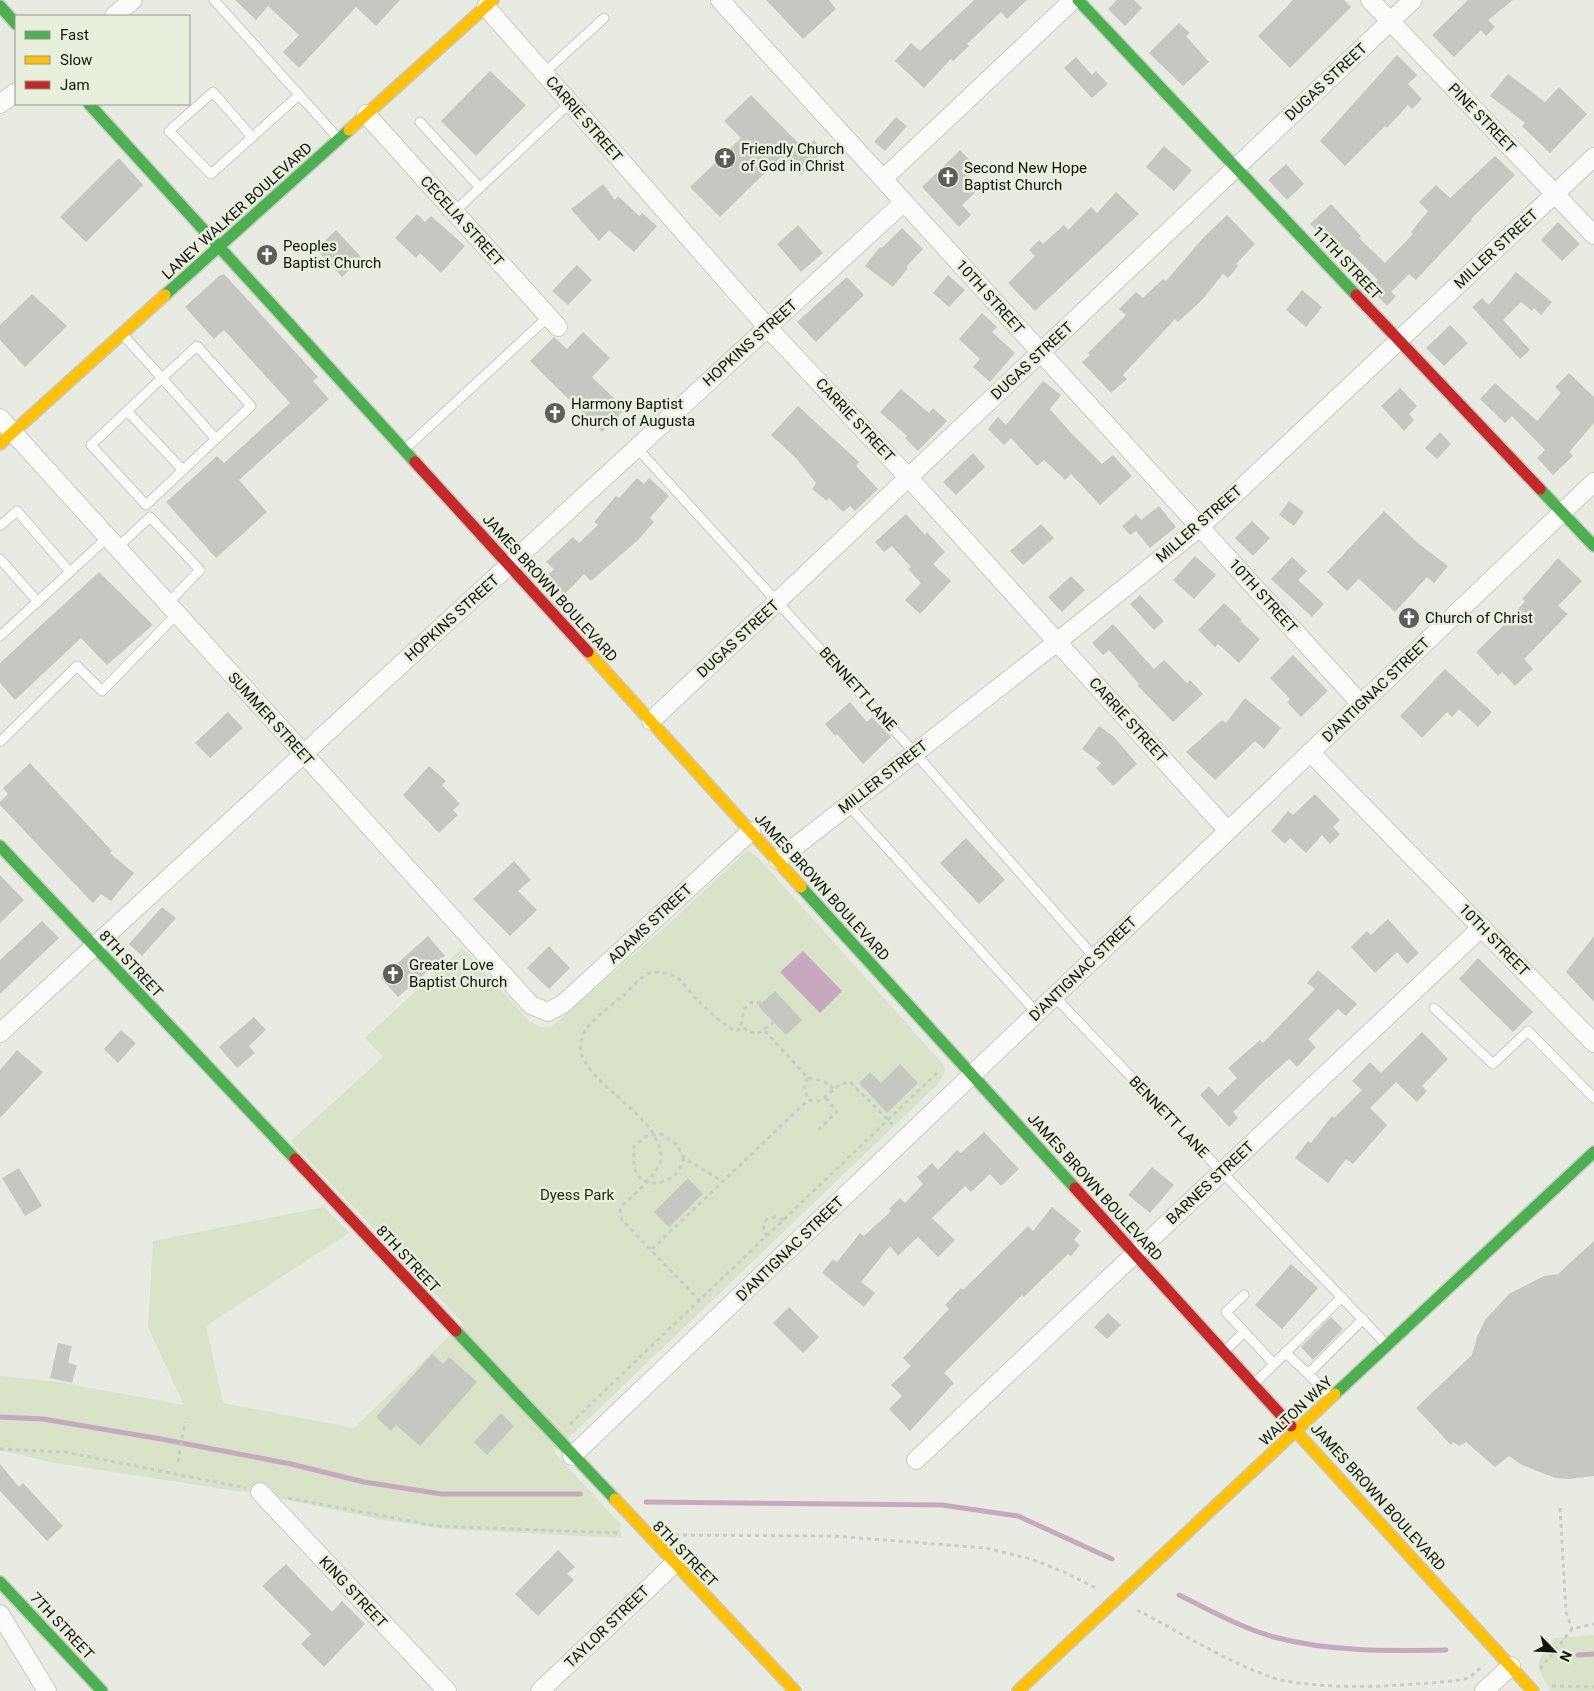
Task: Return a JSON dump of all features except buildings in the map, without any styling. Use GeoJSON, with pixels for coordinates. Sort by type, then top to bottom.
{"type":"FeatureCollection","features":[{"type":"Feature","properties":{"kind":"street"},"geometry":{"type":"LineString","coordinates":[[115,15],[132,0]]}},
{"type":"Feature","properties":{"kind":"street","name":"10TH STREET"},"geometry":{"type":"LineString","coordinates":[[720,0],[1361,704]]}},
{"type":"Feature","properties":{"kind":"street"},"geometry":{"type":"LineString","coordinates":[[883,179],[1073,0]]}},
{"type":"Feature","properties":{"kind":"street","name":"11TH STREET"},"geometry":{"type":"LineString","coordinates":[[1078,0],[1594,546]]}},
{"type":"Feature","properties":{"kind":"street","name":"PINE STREET"},"geometry":{"type":"LineString","coordinates":[[1370,0],[1594,236]]}},
{"type":"Feature","properties":{"kind":"street","name":"DUGAS STREET"},"geometry":{"type":"LineString","coordinates":[[651,721],[1413,0]]}},
{"type":"Feature","properties":{"kind":"street","name":"CARRIE STREET"},"geometry":{"type":"LineString","coordinates":[[490,3],[544,73],[768,328],[908,478],[1228,831]]}},
{"type":"Feature","properties":{"kind":"street","name":"LANEY WALKER BOULEVARD"},"geometry":{"type":"LineString","coordinates":[[6,438],[220,248],[490,3]]}},
{"type":"Feature","properties":{"kind":"street"},"geometry":{"type":"LineString","coordinates":[[0,6],[15,23]]}},
{"type":"Feature","properties":{"kind":"street"},"geometry":{"type":"LineString","coordinates":[[0,104],[15,93]]}},
{"type":"Feature","properties":{"kind":"street","name":"JAMES BROWN BOULEVARD"},"geometry":{"type":"LineString","coordinates":[[90,105],[1530,1687]]}},
{"type":"Feature","properties":{"kind":"street","name":"CECELIA STREET"},"geometry":{"type":"LineString","coordinates":[[366,114],[553,322]]}},
{"type":"Feature","properties":{"kind":"street","name":"MILLER STREET"},"geometry":{"type":"LineString","coordinates":[[778,860],[1057,642],[1200,527],[1594,156]]}},
{"type":"Feature","properties":{"kind":"street","name":"HOPKINS STREET"},"geometry":{"type":"LineString","coordinates":[[0,1033],[904,202]]}},
{"type":"Feature","properties":{"kind":"street","name":"SUMMER STREET"},"geometry":{"type":"LineString","coordinates":[[0,418],[6,438],[112,543],[531,1005],[548,1012]]}},
{"type":"Feature","properties":{"kind":"street","name":"D'ANTIGNAC STREET"},"geometry":{"type":"LineString","coordinates":[[578,1463],[905,1139],[1594,482]]}},
{"type":"Feature","properties":{"kind":"street","name":"10TH STREET"},"geometry":{"type":"LineString","coordinates":[[1310,752],[1594,1043]]}},
{"type":"Feature","properties":{"kind":"street","name":"ADAMS STREET"},"geometry":{"type":"LineString","coordinates":[[548,1012],[563,1004],[751,831]]}},
{"type":"Feature","properties":{"kind":"street","name":"8TH STREET"},"geometry":{"type":"LineString","coordinates":[[0,846],[555,1439],[795,1691]]}},
{"type":"Feature","properties":{"kind":"street","name":"BARNES STREET"},"geometry":{"type":"LineString","coordinates":[[916,1460],[1482,927]]}},
{"type":"Feature","properties":{"kind":"street","name":"WALTON WAY"},"geometry":{"type":"LineString","coordinates":[[1018,1691],[1594,1152]]}},
{"type":"Feature","properties":{"kind":"street","name":"KING STREET"},"geometry":{"type":"LineString","coordinates":[[260,1492],[447,1691]]}},
{"type":"Feature","properties":{"kind":"street","name":"TAYLOR STREET"},"geometry":{"type":"LineString","coordinates":[[540,1691],[675,1563]]}},
{"type":"Feature","properties":{"kind":"street","name":"7TH STREET"},"geometry":{"type":"LineString","coordinates":[[0,1582],[98,1690]]}},
{"type":"Feature","properties":{"kind":"street"},"geometry":{"type":"LineString","coordinates":[[0,1614],[47,1691]]}},
{"type":"Feature","properties":{"kind":"street"},"geometry":{"type":"LineString","coordinates":[[1484,1691],[1510,1666]]}},
{"type":"Feature","properties":{"kind":"lane"},"geometry":{"type":"LineString","coordinates":[[214,0],[339,139]]}},
{"type":"Feature","properties":{"kind":"lane"},"geometry":{"type":"LineString","coordinates":[[544,73],[604,18]]}},
{"type":"Feature","properties":{"kind":"lane"},"geometry":{"type":"LineString","coordinates":[[252,137],[213,92],[169,131],[211,174],[300,95]]}},
{"type":"Feature","properties":{"kind":"lane"},"geometry":{"type":"LineString","coordinates":[[454,212],[570,103]]}},
{"type":"Feature","properties":{"kind":"lane"},"geometry":{"type":"LineString","coordinates":[[420,122],[480,188]]}},
{"type":"Feature","properties":{"kind":"lane"},"geometry":{"type":"LineString","coordinates":[[404,450],[553,322]]}},
{"type":"Feature","properties":{"kind":"lane"},"geometry":{"type":"LineString","coordinates":[[123,334],[216,438]]}},
{"type":"Feature","properties":{"kind":"lane"},"geometry":{"type":"LineString","coordinates":[[197,346],[251,406],[146,505],[91,445],[162,378],[197,346]]}},
{"type":"Feature","properties":{"kind":"lane"},"geometry":{"type":"LineString","coordinates":[[127,411],[182,469]]}},
{"type":"Feature","properties":{"kind":"lane","name":"BENNETT LANE"},"geometry":{"type":"LineString","coordinates":[[636,447],[914,752],[1095,958]]}},
{"type":"Feature","properties":{"kind":"lane"},"geometry":{"type":"LineString","coordinates":[[0,526],[17,511],[70,572]]}},
{"type":"Feature","properties":{"kind":"lane"},"geometry":{"type":"LineString","coordinates":[[0,636],[70,572],[150,517],[200,570],[172,610],[102,691],[77,666],[0,742]]}},
{"type":"Feature","properties":{"kind":"lane"},"geometry":{"type":"LineString","coordinates":[[0,560],[38,602]]}},
{"type":"Feature","properties":{"kind":"lane"},"geometry":{"type":"LineString","coordinates":[[848,805],[1036,1013]]}},
{"type":"Feature","properties":{"kind":"lane","name":"BENNETT LANE"},"geometry":{"type":"LineString","coordinates":[[1054,996],[1388,1346]]}},
{"type":"Feature","properties":{"kind":"lane"},"geometry":{"type":"LineString","coordinates":[[1434,1008],[1493,1064],[1528,1031],[1594,1098]]}},
{"type":"Feature","properties":{"kind":"lane"},"geometry":{"type":"LineString","coordinates":[[1244,1295],[1226,1312],[1274,1364]]}},
{"type":"Feature","properties":{"kind":"lane"},"geometry":{"type":"LineString","coordinates":[[1254,1384],[1285,1352],[1311,1332],[1342,1297]]}},
{"type":"Feature","properties":{"kind":"lane"},"geometry":{"type":"LineString","coordinates":[[1308,1374],[1328,1349],[1363,1320]]}},
{"type":"Feature","properties":{"kind":"lane"},"geometry":{"type":"LineString","coordinates":[[1224,1352],[1244,1332]]}},
{"type":"Feature","properties":{"kind":"lane"},"geometry":{"type":"LineString","coordinates":[[1285,1352],[1332,1398]]}},
{"type":"Feature","properties":{"kind":"path"},"geometry":{"type":"LineString","coordinates":[[700,1301],[622,1220],[620,1211],[622,1206],[656,1170],[661,1159],[657,1139],[589,1067],[580,1051],[582,1036],[587,1028],[645,976],[659,972],[677,977],[694,997],[726,1026],[735,1031],[744,1028]]}},
{"type":"Feature","properties":{"kind":"path"},"geometry":{"type":"LineString","coordinates":[[761,1003],[752,1002],[744,1009],[740,1018],[741,1025],[752,1033],[764,1031],[774,1022]]}},
{"type":"Feature","properties":{"kind":"path"},"geometry":{"type":"LineString","coordinates":[[764,1031],[808,1078],[823,1081],[835,1090]]}},
{"type":"Feature","properties":{"kind":"path"},"geometry":{"type":"LineString","coordinates":[[555,1439],[940,1070]]}},
{"type":"Feature","properties":{"kind":"path"},"geometry":{"type":"LineString","coordinates":[[808,1078],[804,1087],[808,1100]]}},
{"type":"Feature","properties":{"kind":"path"},"geometry":{"type":"LineString","coordinates":[[652,1249],[808,1100],[819,1101],[826,1098],[847,1081],[854,1084],[905,1139]]}},
{"type":"Feature","properties":{"kind":"path"},"geometry":{"type":"LineString","coordinates":[[818,1130],[837,1112],[826,1098]]}},
{"type":"Feature","properties":{"kind":"path"},"geometry":{"type":"LineString","coordinates":[[684,1158],[677,1172],[670,1179],[663,1183],[646,1182],[637,1175],[634,1168],[634,1146],[640,1140],[652,1134],[661,1134],[670,1138],[684,1158],[722,1181]]}},
{"type":"Feature","properties":{"kind":"path"},"geometry":{"type":"LineString","coordinates":[[767,1236],[763,1230],[766,1220],[775,1217],[784,1220]]}},
{"type":"Feature","properties":{"kind":"path"},"geometry":{"type":"LineString","coordinates":[[178,1462],[185,1422]]}},
{"type":"Feature","properties":{"kind":"path"},"geometry":{"type":"LineString","coordinates":[[0,1449],[65,1452],[203,1478],[260,1492]]}},
{"type":"Feature","properties":{"kind":"path"},"geometry":{"type":"LineString","coordinates":[[286,1498],[437,1526],[644,1533],[834,1536],[986,1548],[1031,1559],[1120,1596],[1242,1666],[1281,1681],[1328,1689],[1381,1689],[1464,1680],[1498,1652]]}},
{"type":"Feature","properties":{"kind":"path"},"geometry":{"type":"LineString","coordinates":[[1560,1508],[1566,1612],[1572,1629]]}},
{"type":"Feature","properties":{"kind":"path"},"geometry":{"type":"LineString","coordinates":[[1530,1687],[1544,1664],[1572,1629],[1594,1624]]}},
{"type":"Feature","properties":{"kind":"path"},"geometry":{"type":"LineString","coordinates":[[1546,1687],[1594,1687]]}},
{"type":"Feature","properties":{"kind":"green space","name":"Dyess Park"},"geometry":{"type":"Polygon","coordinates":[[[748,850],[759,859],[942,1063],[945,1070],[940,1082],[554,1452],[621,1525],[619,1528],[622,1538],[444,1529],[377,1519],[279,1498],[267,1490],[242,1492],[50,1462],[0,1450],[0,1376],[52,1381],[184,1405],[148,1327],[153,1241],[324,1207],[349,1233],[206,1326],[223,1403],[354,1428],[463,1323],[291,1141],[383,1057],[365,1038],[462,948],[529,1021],[540,1027],[551,1027],[663,929],[748,850]]]}},
{"type":"Feature","properties":{"kind":"green space"},"geometry":{"type":"Polygon","coordinates":[[[1594,1635],[1594,1691],[1550,1691],[1541,1674],[1539,1663],[1555,1638],[1594,1635]]]}},
{"type":"Feature","properties":{"kind":"shaded area"},"geometry":{"type":"Polygon","coordinates":[[[803,951],[842,991],[820,1013],[780,972],[803,951]]]}},
{"type":"Feature","properties":{"kind":"waterway"},"geometry":{"type":"LineString","coordinates":[[0,1417],[43,1419],[161,1439],[291,1464],[364,1482],[442,1494],[580,1494]]}},
{"type":"Feature","properties":{"kind":"waterway"},"geometry":{"type":"LineString","coordinates":[[646,1502],[942,1505],[1018,1516],[1112,1559]]}},
{"type":"Feature","properties":{"kind":"waterway"},"geometry":{"type":"LineString","coordinates":[[1179,1595],[1250,1629],[1295,1642],[1360,1650],[1446,1650]]}},
{"type":"Feature","properties":{"kind":"waterway"},"geometry":{"type":"LineString","coordinates":[[1578,1655],[1594,1654]]}},
{"type":"Feature","properties":{"kind":"traffic: fast"},"geometry":{"type":"LineString","coordinates":[[1078,0],[1356,295]]}},
{"type":"Feature","properties":{"kind":"traffic: fast"},"geometry":{"type":"LineString","coordinates":[[0,6],[15,23]]}},
{"type":"Feature","properties":{"kind":"traffic: fast"},"geometry":{"type":"LineString","coordinates":[[90,105],[415,462]]}},
{"type":"Feature","properties":{"kind":"traffic: fast"},"geometry":{"type":"LineString","coordinates":[[165,295],[349,130]]}},
{"type":"Feature","properties":{"kind":"traffic: fast"},"geometry":{"type":"LineString","coordinates":[[1540,489],[1594,546]]}},
{"type":"Feature","properties":{"kind":"traffic: fast"},"geometry":{"type":"LineString","coordinates":[[0,846],[295,1159]]}},
{"type":"Feature","properties":{"kind":"traffic: fast"},"geometry":{"type":"LineString","coordinates":[[801,887],[1075,1188]]}},
{"type":"Feature","properties":{"kind":"traffic: fast"},"geometry":{"type":"LineString","coordinates":[[1335,1394],[1594,1152]]}},
{"type":"Feature","properties":{"kind":"traffic: fast"},"geometry":{"type":"LineString","coordinates":[[456,1331],[615,1499]]}},
{"type":"Feature","properties":{"kind":"traffic: fast"},"geometry":{"type":"LineString","coordinates":[[0,1582],[102,1691]]}},
{"type":"Feature","properties":{"kind":"traffic: slow"},"geometry":{"type":"LineString","coordinates":[[349,130],[493,0]]}},
{"type":"Feature","properties":{"kind":"traffic: slow"},"geometry":{"type":"LineString","coordinates":[[0,444],[165,295]]}},
{"type":"Feature","properties":{"kind":"traffic: slow"},"geometry":{"type":"LineString","coordinates":[[588,652],[801,887]]}},
{"type":"Feature","properties":{"kind":"traffic: slow"},"geometry":{"type":"LineString","coordinates":[[1018,1691],[1335,1394]]}},
{"type":"Feature","properties":{"kind":"traffic: slow"},"geometry":{"type":"LineString","coordinates":[[1291,1426],[1533,1691]]}},
{"type":"Feature","properties":{"kind":"traffic: slow"},"geometry":{"type":"LineString","coordinates":[[615,1499],[795,1691]]}},
{"type":"Feature","properties":{"kind":"traffic: jam"},"geometry":{"type":"LineString","coordinates":[[1356,295],[1540,489]]}},
{"type":"Feature","properties":{"kind":"traffic: jam"},"geometry":{"type":"LineString","coordinates":[[415,462],[588,652]]}},
{"type":"Feature","properties":{"kind":"traffic: jam"},"geometry":{"type":"LineString","coordinates":[[295,1159],[456,1331]]}},
{"type":"Feature","properties":{"kind":"traffic: jam"},"geometry":{"type":"LineString","coordinates":[[1075,1188],[1291,1426]]}},
{"type":"Feature","properties":{"kind":"place","name":"Friendly Church of God in Christ"},"geometry":{"type":"Point","coordinates":[725,158]}},
{"type":"Feature","properties":{"kind":"place","name":"Second New Hope Baptist Church"},"geometry":{"type":"Point","coordinates":[948,177]}},
{"type":"Feature","properties":{"kind":"place","name":"Peoples Baptist Church"},"geometry":{"type":"Point","coordinates":[267,255]}},
{"type":"Feature","properties":{"kind":"place","name":"Harmony Baptist Church of Augusta"},"geometry":{"type":"Point","coordinates":[555,413]}},
{"type":"Feature","properties":{"kind":"place","name":"Church of Christ"},"geometry":{"type":"Point","coordinates":[1409,618]}},
{"type":"Feature","properties":{"kind":"place","name":"Greater Love Baptist Church"},"geometry":{"type":"Point","coordinates":[393,974]}}]}
